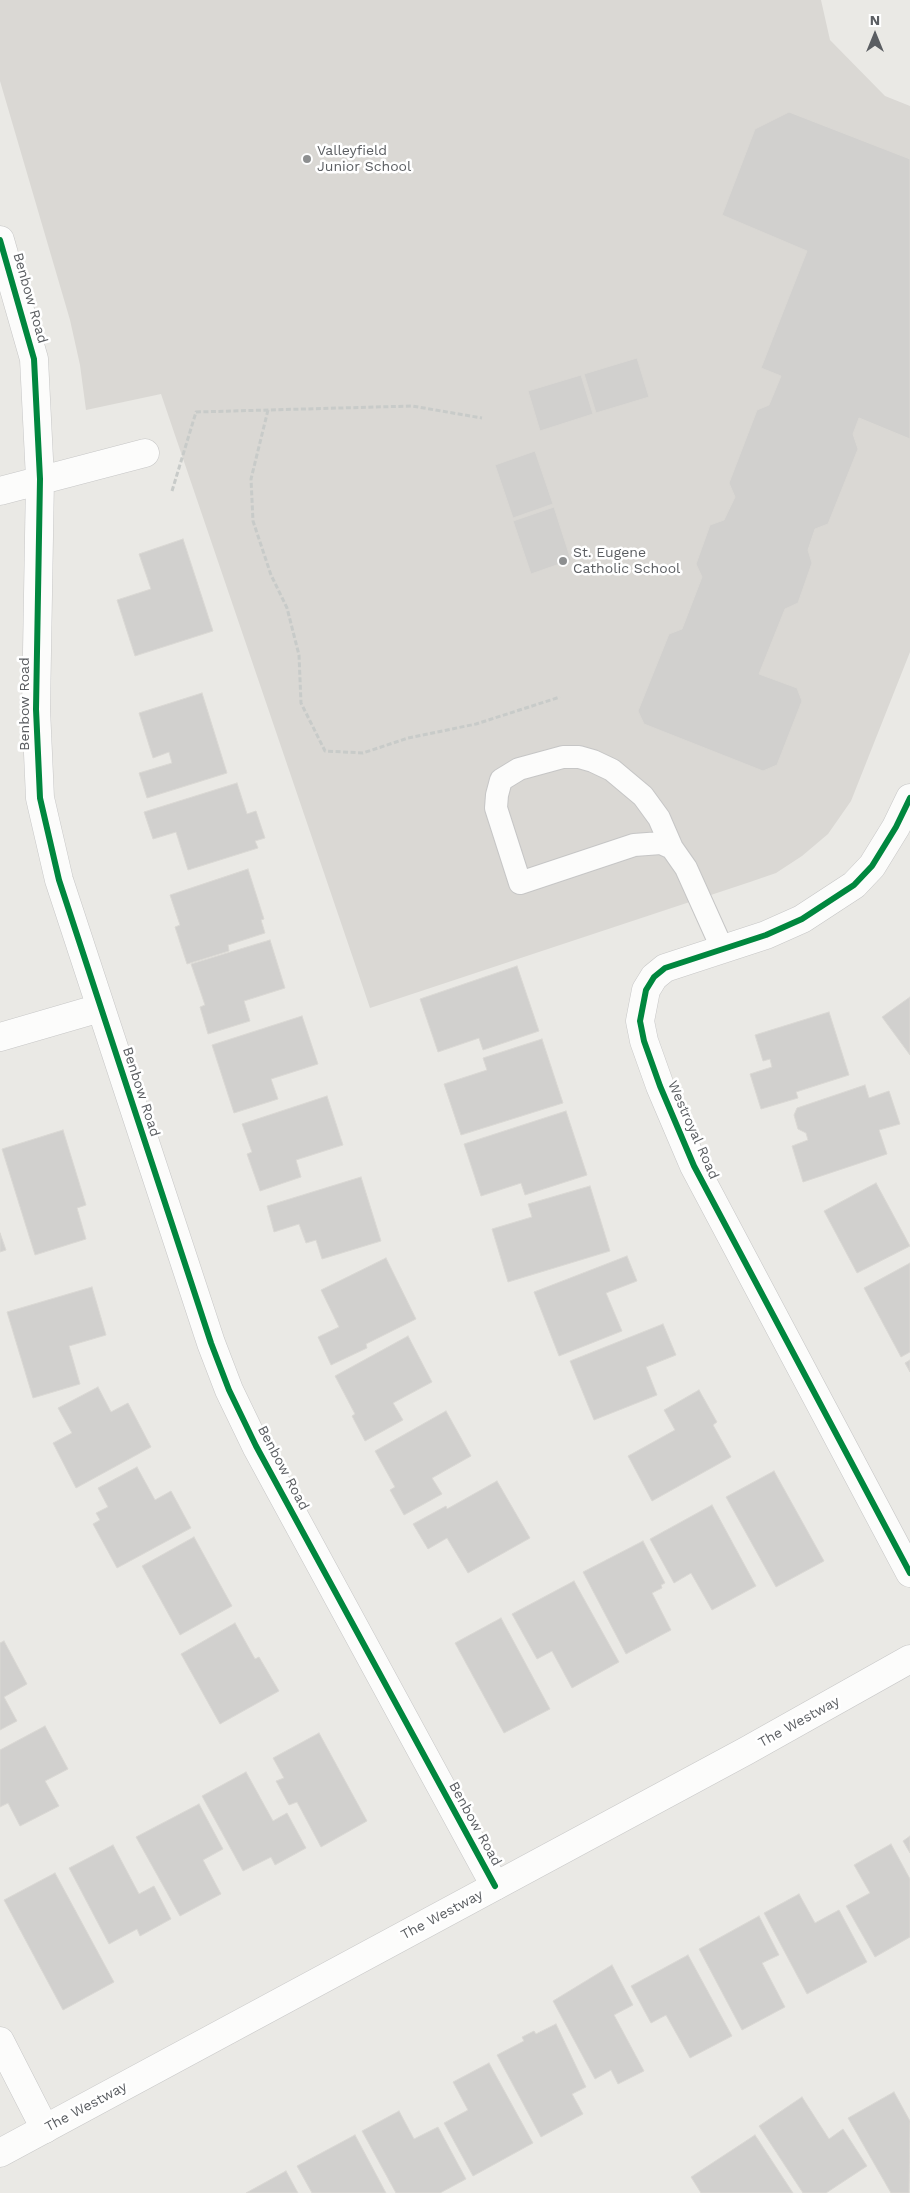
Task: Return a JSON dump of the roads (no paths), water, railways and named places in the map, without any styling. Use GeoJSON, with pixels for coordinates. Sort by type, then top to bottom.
{"type":"FeatureCollection","features":[{"type":"Feature","properties":{"kind":"street","name":"Benbow Road"},"geometry":{"type":"LineString","coordinates":[[0,240],[34,358],[40,479],[36,709],[40,798],[59,880],[211,1343],[229,1390],[256,1446],[495,1886]]}},
{"type":"Feature","properties":{"kind":"street"},"geometry":{"type":"LineString","coordinates":[[0,491],[145,453]]}},
{"type":"Feature","properties":{"kind":"street","name":"Westroyal Road"},"geometry":{"type":"LineString","coordinates":[[910,798],[896,827],[872,866],[854,885],[802,919],[766,936],[722,948],[665,968],[654,977],[646,990],[642,1002],[640,1021],[644,1041],[660,1086],[694,1166],[910,1573]]}},
{"type":"Feature","properties":{"kind":"street"},"geometry":{"type":"LineString","coordinates":[[0,1037],[100,1008]]}},
{"type":"Feature","properties":{"kind":"street","name":"The Westway"},"geometry":{"type":"LineString","coordinates":[[0,2154],[762,1742],[910,1659]]}},
{"type":"Feature","properties":{"kind":"street"},"geometry":{"type":"LineString","coordinates":[[0,2041],[45,2129]]}},
{"type":"Feature","properties":{"kind":"lane"},"geometry":{"type":"LineString","coordinates":[[672,848],[660,843],[634,845],[520,883],[496,808],[501,780],[519,770],[551,758],[579,756],[612,770],[643,796],[659,818],[672,848],[686,868],[722,948]]}},
{"type":"Feature","properties":{"kind":"place","name":"Valleyfield Junior School"},"geometry":{"type":"Point","coordinates":[307,159]}},
{"type":"Feature","properties":{"kind":"place","name":"St. Eugene Catholic School"},"geometry":{"type":"Point","coordinates":[563,561]}}]}
